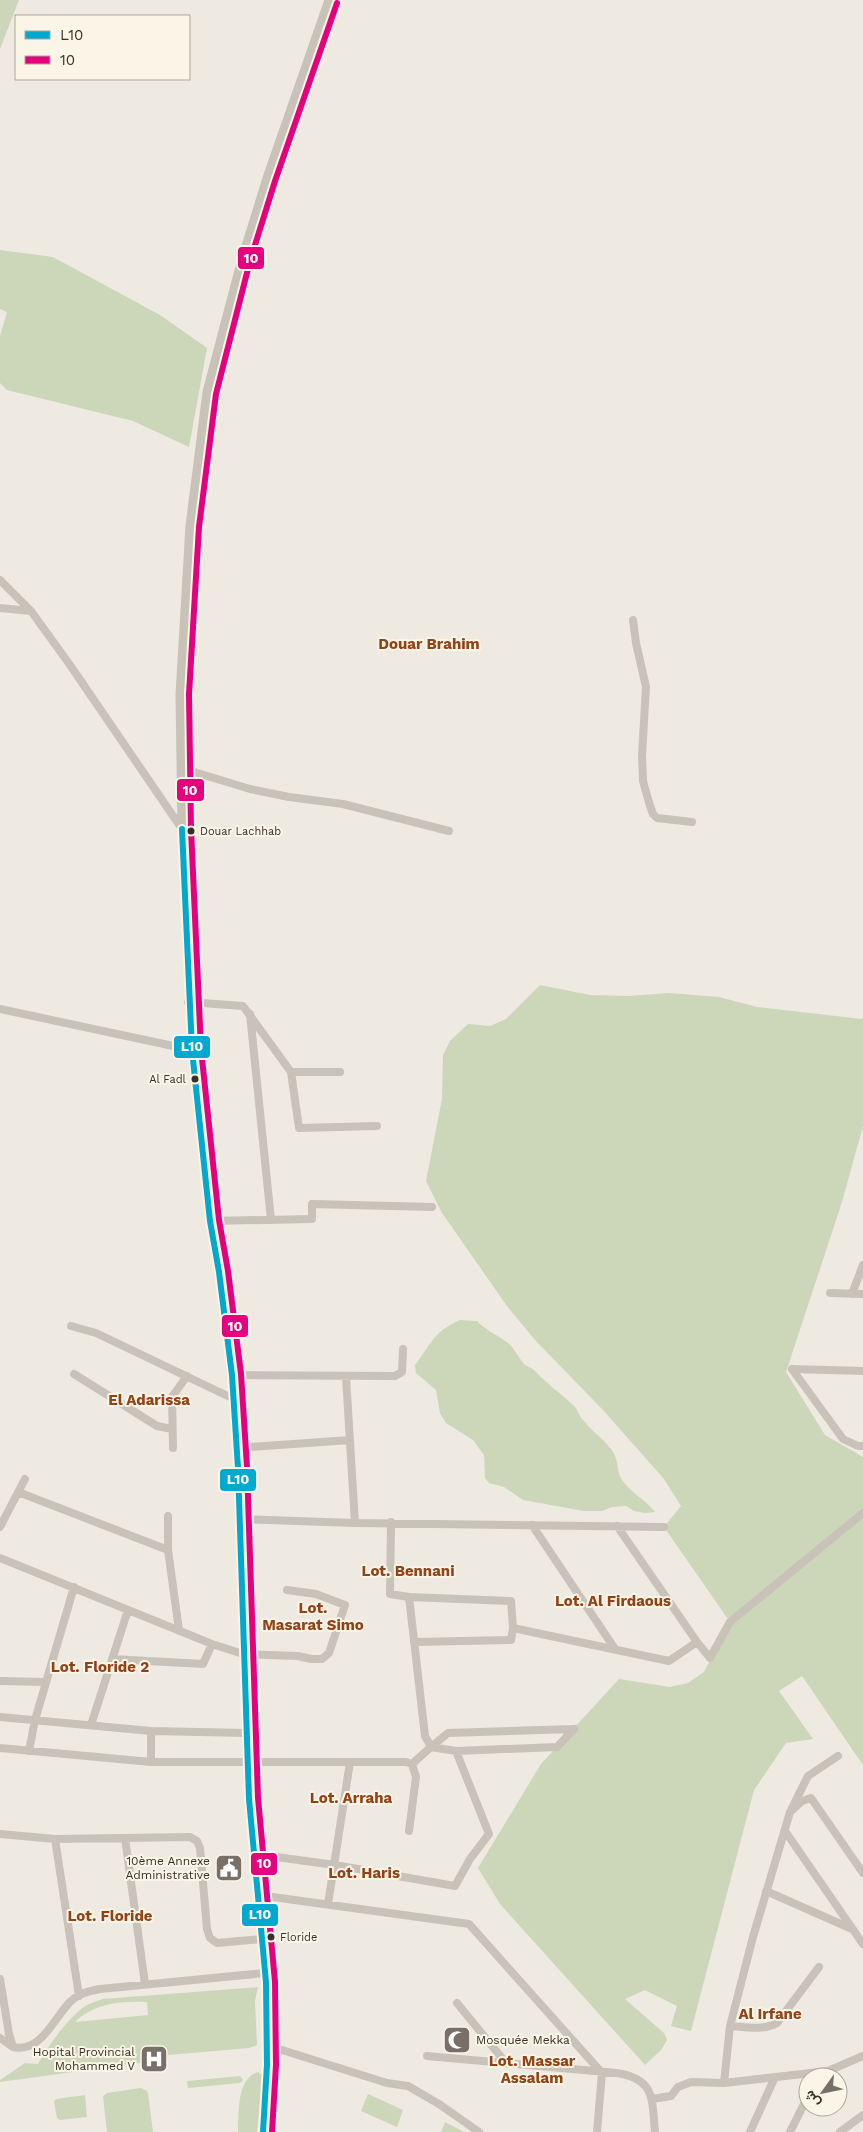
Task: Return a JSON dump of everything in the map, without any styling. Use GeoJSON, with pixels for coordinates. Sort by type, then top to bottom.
{"type":"FeatureCollection","features":[{"type":"Feature","properties":{"kind":"street"},"geometry":{"type":"LineString","coordinates":[[263,2132],[266,2045],[265,1973],[254,1854],[246,1733],[234,1399],[220,1272],[210,1222],[188,1002],[182,829],[180,694],[187,562],[199,444],[207,392],[253,223],[329,0]]}},
{"type":"Feature","properties":{"kind":"street"},"geometry":{"type":"LineString","coordinates":[[0,580],[31,612],[70,665],[182,829]]}},
{"type":"Feature","properties":{"kind":"street"},"geometry":{"type":"LineString","coordinates":[[1,609],[31,612]]}},
{"type":"Feature","properties":{"kind":"street"},"geometry":{"type":"LineString","coordinates":[[633,620],[646,687],[642,755],[643,781],[652,814],[657,818],[692,822]]}},
{"type":"Feature","properties":{"kind":"street"},"geometry":{"type":"LineString","coordinates":[[181,768],[250,789],[289,797],[343,804],[449,831]]}},
{"type":"Feature","properties":{"kind":"street"},"geometry":{"type":"LineString","coordinates":[[188,1002],[243,1006],[291,1072],[299,1128],[376,1126]]}},
{"type":"Feature","properties":{"kind":"street"},"geometry":{"type":"LineString","coordinates":[[0,1009],[192,1050]]}},
{"type":"Feature","properties":{"kind":"street"},"geometry":{"type":"LineString","coordinates":[[250,1014],[272,1220]]}},
{"type":"Feature","properties":{"kind":"street"},"geometry":{"type":"LineString","coordinates":[[291,1072],[340,1072]]}},
{"type":"Feature","properties":{"kind":"street"},"geometry":{"type":"LineString","coordinates":[[210,1222],[312,1219],[312,1204],[432,1208]]}},
{"type":"Feature","properties":{"kind":"street"},"geometry":{"type":"LineString","coordinates":[[852,1294],[863,1265]]}},
{"type":"Feature","properties":{"kind":"street"},"geometry":{"type":"LineString","coordinates":[[830,1293],[863,1294]]}},
{"type":"Feature","properties":{"kind":"street"},"geometry":{"type":"LineString","coordinates":[[71,1326],[96,1333],[234,1399]]}},
{"type":"Feature","properties":{"kind":"street"},"geometry":{"type":"LineString","coordinates":[[232,1375],[395,1376],[402,1372],[403,1349]]}},
{"type":"Feature","properties":{"kind":"street"},"geometry":{"type":"LineString","coordinates":[[863,1371],[792,1370],[843,1440],[863,1446]]}},
{"type":"Feature","properties":{"kind":"street"},"geometry":{"type":"LineString","coordinates":[[74,1374],[157,1426],[172,1429]]}},
{"type":"Feature","properties":{"kind":"street"},"geometry":{"type":"LineString","coordinates":[[173,1448],[172,1397],[187,1376]]}},
{"type":"Feature","properties":{"kind":"street"},"geometry":{"type":"LineString","coordinates":[[346,1377],[355,1523]]}},
{"type":"Feature","properties":{"kind":"street"},"geometry":{"type":"LineString","coordinates":[[236,1448],[350,1440]]}},
{"type":"Feature","properties":{"kind":"street"},"geometry":{"type":"LineString","coordinates":[[0,1527],[25,1479]]}},
{"type":"Feature","properties":{"kind":"street"},"geometry":{"type":"LineString","coordinates":[[18,1492],[168,1550]]}},
{"type":"Feature","properties":{"kind":"street"},"geometry":{"type":"LineString","coordinates":[[617,1526],[710,1658],[730,1622],[863,1513]]}},
{"type":"Feature","properties":{"kind":"street"},"geometry":{"type":"LineString","coordinates":[[168,1516],[168,1550],[179,1630]]}},
{"type":"Feature","properties":{"kind":"street"},"geometry":{"type":"LineString","coordinates":[[239,1519],[355,1523],[664,1527]]}},
{"type":"Feature","properties":{"kind":"street"},"geometry":{"type":"LineString","coordinates":[[391,1522],[390,1594],[409,1597],[511,1601],[513,1628],[511,1640],[414,1642]]}},
{"type":"Feature","properties":{"kind":"street"},"geometry":{"type":"LineString","coordinates":[[532,1525],[615,1649]]}},
{"type":"Feature","properties":{"kind":"street"},"geometry":{"type":"LineString","coordinates":[[0,1558],[212,1644],[243,1654],[322,1659],[329,1653],[344,1605],[316,1594],[287,1590]]}},
{"type":"Feature","properties":{"kind":"street"},"geometry":{"type":"LineString","coordinates":[[29,1751],[35,1720],[74,1588]]}},
{"type":"Feature","properties":{"kind":"street"},"geometry":{"type":"LineString","coordinates":[[409,1597],[424,1736],[431,1747],[456,1751],[557,1747],[574,1729],[448,1733],[431,1747],[412,1764]]}},
{"type":"Feature","properties":{"kind":"street"},"geometry":{"type":"LineString","coordinates":[[91,1725],[128,1610]]}},
{"type":"Feature","properties":{"kind":"street"},"geometry":{"type":"LineString","coordinates":[[513,1628],[669,1661],[697,1642]]}},
{"type":"Feature","properties":{"kind":"street"},"geometry":{"type":"LineString","coordinates":[[112,1660],[203,1664],[212,1644]]}},
{"type":"Feature","properties":{"kind":"street"},"geometry":{"type":"LineString","coordinates":[[0,1681],[46,1682]]}},
{"type":"Feature","properties":{"kind":"street"},"geometry":{"type":"LineString","coordinates":[[0,1717],[151,1731],[246,1733]]}},
{"type":"Feature","properties":{"kind":"street"},"geometry":{"type":"LineString","coordinates":[[151,1731],[151,1762]]}},
{"type":"Feature","properties":{"kind":"street"},"geometry":{"type":"LineString","coordinates":[[0,1748],[151,1762],[406,1762],[412,1764]]}},
{"type":"Feature","properties":{"kind":"street"},"geometry":{"type":"LineString","coordinates":[[254,1854],[335,1865],[453,1886],[457,1884],[470,1860],[489,1834],[456,1751]]}},
{"type":"Feature","properties":{"kind":"street"},"geometry":{"type":"LineString","coordinates":[[724,2082],[730,2026],[766,1891],[790,1812],[808,1776],[838,1756]]}},
{"type":"Feature","properties":{"kind":"street"},"geometry":{"type":"LineString","coordinates":[[328,1904],[350,1762]]}},
{"type":"Feature","properties":{"kind":"street"},"geometry":{"type":"LineString","coordinates":[[409,1831],[416,1777],[412,1764]]}},
{"type":"Feature","properties":{"kind":"street"},"geometry":{"type":"LineString","coordinates":[[790,1812],[802,1801],[812,1798],[863,1873]]}},
{"type":"Feature","properties":{"kind":"street"},"geometry":{"type":"LineString","coordinates":[[785,1831],[863,1944]]}},
{"type":"Feature","properties":{"kind":"street"},"geometry":{"type":"LineString","coordinates":[[0,1834],[55,1839],[190,1837],[197,1841],[200,1848],[207,1929],[210,1938],[217,1943],[262,1940]]}},
{"type":"Feature","properties":{"kind":"street"},"geometry":{"type":"LineString","coordinates":[[125,1838],[145,1984]]}},
{"type":"Feature","properties":{"kind":"street"},"geometry":{"type":"LineString","coordinates":[[55,1839],[79,1996]]}},
{"type":"Feature","properties":{"kind":"street"},"geometry":{"type":"LineString","coordinates":[[766,1891],[853,1930]]}},
{"type":"Feature","properties":{"kind":"street"},"geometry":{"type":"LineString","coordinates":[[258,1895],[469,1924],[602,2073],[597,2132]]}},
{"type":"Feature","properties":{"kind":"street"},"geometry":{"type":"LineString","coordinates":[[730,2026],[761,2028],[770,2027],[777,2023],[819,1967]]}},
{"type":"Feature","properties":{"kind":"street"},"geometry":{"type":"LineString","coordinates":[[0,2038],[13,2047],[22,2049],[36,2043],[71,2001],[85,1992],[145,1984],[265,1973]]}},
{"type":"Feature","properties":{"kind":"street"},"geometry":{"type":"LineString","coordinates":[[0,1979],[13,2047]]}},
{"type":"Feature","properties":{"kind":"street"},"geometry":{"type":"LineString","coordinates":[[457,2003],[506,2063]]}},
{"type":"Feature","properties":{"kind":"street"},"geometry":{"type":"LineString","coordinates":[[266,2045],[387,2083],[408,2086],[439,2104],[479,2132]]}},
{"type":"Feature","properties":{"kind":"street"},"geometry":{"type":"LineString","coordinates":[[427,2056],[617,2073],[636,2077],[642,2081],[652,2099],[655,2132]]}},
{"type":"Feature","properties":{"kind":"street"},"geometry":{"type":"LineString","coordinates":[[841,2067],[863,2056]]}},
{"type":"Feature","properties":{"kind":"street"},"geometry":{"type":"LineString","coordinates":[[652,2099],[671,2096],[678,2087],[691,2082],[724,2082],[798,2076]]}},
{"type":"Feature","properties":{"kind":"street"},"geometry":{"type":"LineString","coordinates":[[750,2132],[775,2077]]}},
{"type":"Feature","properties":{"kind":"street"},"geometry":{"type":"LineString","coordinates":[[840,2132],[863,2115]]}},
{"type":"Feature","properties":{"kind":"street"},"geometry":{"type":"LineString","coordinates":[[790,2132],[798,2116]]}},
{"type":"Feature","properties":{"kind":"green space"},"geometry":{"type":"Polygon","coordinates":[[[0,0],[19,0],[0,49],[0,0]]]}},
{"type":"Feature","properties":{"kind":"green space"},"geometry":{"type":"Polygon","coordinates":[[[0,250],[53,257],[160,315],[207,348],[189,447],[133,421],[7,390],[0,383],[0,336],[7,312],[0,309],[0,250]]]}},
{"type":"Feature","properties":{"kind":"green space"},"geometry":{"type":"Polygon","coordinates":[[[540,985],[590,995],[628,996],[669,993],[719,997],[757,1007],[863,1018],[863,1126],[842,1202],[786,1372],[825,1435],[863,1457],[863,1765],[802,1676],[779,1691],[813,1739],[786,1743],[754,1790],[691,2031],[671,2026],[677,2006],[645,1990],[625,1999],[664,2033],[667,2040],[661,2050],[645,2065],[500,1904],[478,1868],[541,1764],[619,1679],[670,1687],[688,1683],[704,1672],[730,1622],[664,1527],[681,1506],[664,1479],[603,1410],[535,1340],[507,1306],[442,1213],[426,1181],[442,1099],[443,1055],[450,1041],[468,1024],[490,1026],[506,1019],[540,985]]]}},
{"type":"Feature","properties":{"kind":"green space"},"geometry":{"type":"Polygon","coordinates":[[[460,1320],[477,1321],[508,1343],[524,1364],[533,1369],[575,1407],[582,1419],[613,1452],[622,1480],[655,1512],[634,1511],[626,1506],[612,1507],[602,1511],[584,1511],[523,1500],[504,1487],[489,1483],[485,1478],[484,1455],[473,1440],[446,1423],[440,1413],[436,1390],[416,1373],[415,1365],[438,1334],[460,1320]]]}},
{"type":"Feature","properties":{"kind":"green space"},"geometry":{"type":"Polygon","coordinates":[[[258,1987],[255,2001],[257,2045],[249,2048],[168,2055],[168,2059],[0,2082],[0,2080],[25,2063],[38,2064],[65,2025],[79,2011],[91,2003],[103,1999],[258,1987]],[[128,2002],[100,2007],[75,2022],[148,2015],[147,2002],[128,2002]]]}},
{"type":"Feature","properties":{"kind":"green space"},"geometry":{"type":"Polygon","coordinates":[[[258,2072],[263,2076],[257,2132],[238,2132],[242,2089],[251,2076],[258,2072]]]}},
{"type":"Feature","properties":{"kind":"green space"},"geometry":{"type":"Polygon","coordinates":[[[240,2076],[243,2080],[240,2083],[188,2088],[187,2081],[240,2076]]]}},
{"type":"Feature","properties":{"kind":"green space"},"geometry":{"type":"Polygon","coordinates":[[[141,2088],[147,2091],[148,2094],[153,2132],[107,2132],[103,2096],[107,2093],[141,2088]]]}},
{"type":"Feature","properties":{"kind":"green space"},"geometry":{"type":"Polygon","coordinates":[[[368,2094],[403,2110],[397,2127],[361,2111],[368,2094]]]}},
{"type":"Feature","properties":{"kind":"green space"},"geometry":{"type":"Polygon","coordinates":[[[85,2095],[87,2117],[60,2120],[57,2118],[54,2102],[56,2099],[85,2095]]]}},
{"type":"Feature","properties":{"kind":"green space"},"geometry":{"type":"Polygon","coordinates":[[[445,2122],[464,2132],[441,2132],[445,2122]]]}},
{"type":"Feature","properties":{"kind":"transit line","name":"10"},"geometry":{"type":"LineString","coordinates":[[272,2132],[276,2065],[275,1982],[258,1798],[247,1467],[241,1374],[228,1271],[219,1220],[201,1049],[191,829],[189,694],[199,527],[216,394],[250,261],[275,181],[337,3]]}},
{"type":"Feature","properties":{"kind":"transit line","name":"L10"},"geometry":{"type":"LineString","coordinates":[[182,829],[192,1050],[210,1221],[219,1272],[232,1375],[238,1468],[249,1799],[266,1982],[267,2065],[263,2132]]}},
{"type":"Feature","properties":{"kind":"place","name":"Douar Lachhab"},"geometry":{"type":"Point","coordinates":[191,831]}},
{"type":"Feature","properties":{"kind":"place","name":"Al Fadl"},"geometry":{"type":"Point","coordinates":[195,1079]}},
{"type":"Feature","properties":{"kind":"place","name":"10ème Annexe Administrative"},"geometry":{"type":"Point","coordinates":[229,1868]}},
{"type":"Feature","properties":{"kind":"place","name":"Floride"},"geometry":{"type":"Point","coordinates":[271,1937]}},
{"type":"Feature","properties":{"kind":"place","name":"Mosquée Mekka"},"geometry":{"type":"Point","coordinates":[457,2040]}},
{"type":"Feature","properties":{"kind":"place","name":"Hopital Provincial Mohammed V"},"geometry":{"type":"Point","coordinates":[154,2059]}},
{"type":"Feature","properties":{"kind":"district","name":"Douar Brahim"},"geometry":{"type":"Point","coordinates":[429,644]}},
{"type":"Feature","properties":{"kind":"district","name":"El Adarissa"},"geometry":{"type":"Point","coordinates":[149,1400]}},
{"type":"Feature","properties":{"kind":"district","name":"Lot. Bennani"},"geometry":{"type":"Point","coordinates":[408,1571]}},
{"type":"Feature","properties":{"kind":"district","name":"Lot. Al Firdaous"},"geometry":{"type":"Point","coordinates":[613,1601]}},
{"type":"Feature","properties":{"kind":"district","name":"Lot. Masarat Simo"},"geometry":{"type":"Point","coordinates":[313,1616]}},
{"type":"Feature","properties":{"kind":"district","name":"Lot. Floride 2"},"geometry":{"type":"Point","coordinates":[100,1667]}},
{"type":"Feature","properties":{"kind":"district","name":"Lot. Arraha"},"geometry":{"type":"Point","coordinates":[351,1798]}},
{"type":"Feature","properties":{"kind":"district","name":"Lot. Haris"},"geometry":{"type":"Point","coordinates":[364,1873]}},
{"type":"Feature","properties":{"kind":"district","name":"Lot. Floride"},"geometry":{"type":"Point","coordinates":[110,1916]}},
{"type":"Feature","properties":{"kind":"district","name":"Al Irfane"},"geometry":{"type":"Point","coordinates":[770,2014]}},
{"type":"Feature","properties":{"kind":"district","name":"Lot. Massar Assalam"},"geometry":{"type":"Point","coordinates":[532,2070]}}]}
